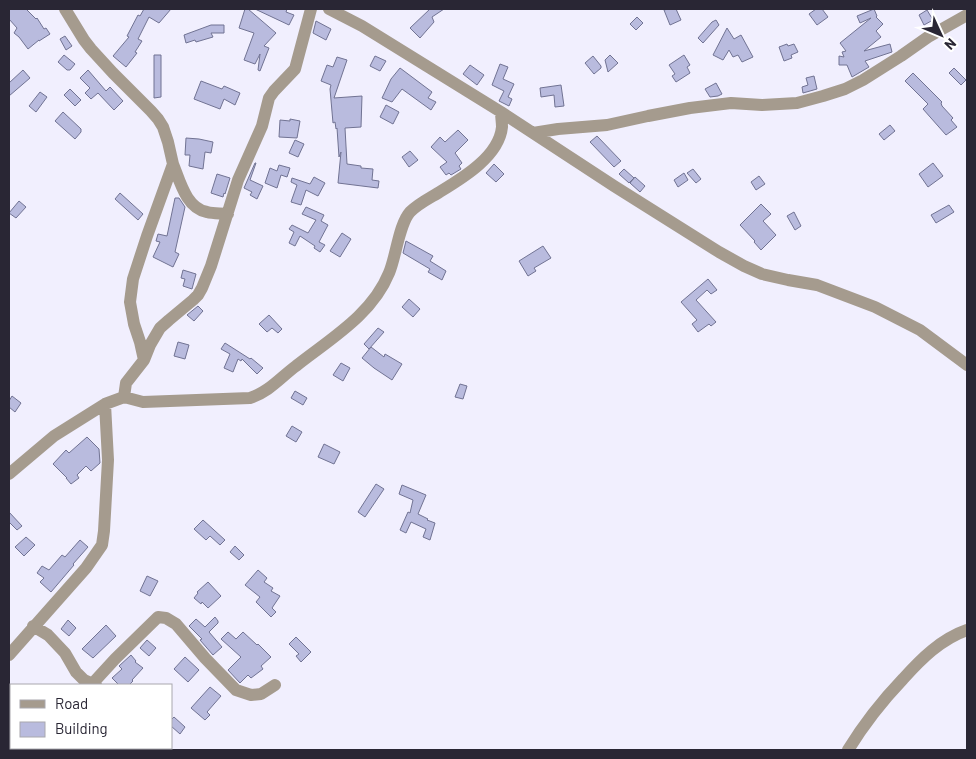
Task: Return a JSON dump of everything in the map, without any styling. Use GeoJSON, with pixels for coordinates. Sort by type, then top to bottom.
{"type":"FeatureCollection","features":[{"type":"Feature","properties":{"kind":"street"},"geometry":{"type":"LineString","coordinates":[[65,9],[90,49],[158,119],[166,135],[173,164],[189,200],[207,212],[228,214]]}},
{"type":"Feature","properties":{"kind":"street"},"geometry":{"type":"LineString","coordinates":[[124,396],[126,383],[144,360],[160,328],[198,295],[211,266],[238,180],[262,126],[269,98],[272,92],[295,69],[311,9]]}},
{"type":"Feature","properties":{"kind":"street"},"geometry":{"type":"LineString","coordinates":[[329,9],[371,32],[501,112],[669,221],[744,266],[762,274],[817,285],[875,307],[920,330],[967,365]]}},
{"type":"Feature","properties":{"kind":"street"},"geometry":{"type":"LineString","coordinates":[[533,133],[607,125],[690,108],[731,104],[797,103],[823,96],[862,80],[967,14]]}},
{"type":"Feature","properties":{"kind":"street"},"geometry":{"type":"LineString","coordinates":[[9,474],[54,436],[106,404],[124,396],[143,402],[250,398],[269,389],[295,366],[341,332],[371,303],[383,286],[389,273],[406,217],[420,204],[468,175],[488,156],[502,128],[501,112]]}},
{"type":"Feature","properties":{"kind":"street"},"geometry":{"type":"LineString","coordinates":[[144,360],[130,302],[133,279],[173,164]]}},
{"type":"Feature","properties":{"kind":"street"},"geometry":{"type":"LineString","coordinates":[[9,655],[86,568],[102,545],[108,460],[106,404]]}},
{"type":"Feature","properties":{"kind":"street"},"geometry":{"type":"LineString","coordinates":[[33,626],[48,635],[65,653],[76,672],[84,680],[95,684],[115,659],[158,617],[166,618],[176,624],[236,690],[251,695],[261,694],[275,685]]}},
{"type":"Feature","properties":{"kind":"street"},"geometry":{"type":"LineString","coordinates":[[848,750],[861,729],[882,702],[922,658],[967,630]]}},
{"type":"Feature","properties":{"kind":"building"},"geometry":{"type":"Polygon","coordinates":[[[9,9],[26,9],[37,18],[44,29],[46,28],[50,34],[28,49],[14,33],[17,28],[9,19],[9,9]]]}},
{"type":"Feature","properties":{"kind":"building"},"geometry":{"type":"Polygon","coordinates":[[[144,9],[171,9],[159,23],[149,17],[138,39],[142,41],[135,52],[137,53],[126,67],[113,56],[129,37],[127,36],[138,15],[140,16],[144,9]]]}},
{"type":"Feature","properties":{"kind":"building"},"geometry":{"type":"Polygon","coordinates":[[[245,9],[248,9],[276,33],[264,46],[269,48],[260,71],[258,70],[260,54],[255,64],[244,60],[254,33],[239,28],[245,9]]]}},
{"type":"Feature","properties":{"kind":"building"},"geometry":{"type":"Polygon","coordinates":[[[255,9],[287,9],[286,12],[294,15],[289,25],[255,9]]]}},
{"type":"Feature","properties":{"kind":"building"},"geometry":{"type":"Polygon","coordinates":[[[430,9],[444,9],[432,17],[434,22],[420,38],[410,28],[430,9]]]}},
{"type":"Feature","properties":{"kind":"building"},"geometry":{"type":"Polygon","coordinates":[[[676,9],[681,20],[670,25],[664,10],[676,9]]]}},
{"type":"Feature","properties":{"kind":"building"},"geometry":{"type":"Polygon","coordinates":[[[816,9],[822,9],[828,17],[817,25],[809,14],[816,9]]]}},
{"type":"Feature","properties":{"kind":"building"},"geometry":{"type":"Polygon","coordinates":[[[874,9],[876,17],[883,24],[876,31],[881,37],[864,51],[890,44],[892,52],[865,61],[869,67],[852,77],[847,65],[839,65],[839,56],[844,57],[842,52],[846,51],[840,43],[871,18],[860,23],[857,16],[874,9]]]}},
{"type":"Feature","properties":{"kind":"building"},"geometry":{"type":"Polygon","coordinates":[[[927,10],[933,20],[924,25],[919,15],[927,10]]]}},
{"type":"Feature","properties":{"kind":"building"},"geometry":{"type":"Polygon","coordinates":[[[637,17],[643,23],[636,30],[630,24],[637,17]]]}},
{"type":"Feature","properties":{"kind":"building"},"geometry":{"type":"Polygon","coordinates":[[[716,20],[719,25],[703,43],[698,38],[716,20]]]}},
{"type":"Feature","properties":{"kind":"building"},"geometry":{"type":"Polygon","coordinates":[[[316,21],[331,29],[326,40],[313,33],[316,21]]]}},
{"type":"Feature","properties":{"kind":"building"},"geometry":{"type":"Polygon","coordinates":[[[211,25],[224,25],[224,33],[211,33],[213,37],[186,43],[184,35],[211,25]]]}},
{"type":"Feature","properties":{"kind":"building"},"geometry":{"type":"Polygon","coordinates":[[[727,28],[734,39],[741,35],[753,57],[742,62],[738,55],[733,57],[729,50],[723,60],[713,55],[727,28]]]}},
{"type":"Feature","properties":{"kind":"building"},"geometry":{"type":"Polygon","coordinates":[[[65,36],[72,46],[66,50],[60,39],[65,36]]]}},
{"type":"Feature","properties":{"kind":"building"},"geometry":{"type":"Polygon","coordinates":[[[787,44],[788,46],[794,44],[798,52],[791,55],[792,58],[784,61],[779,47],[787,44]]]}},
{"type":"Feature","properties":{"kind":"building"},"geometry":{"type":"Polygon","coordinates":[[[64,55],[75,64],[70,70],[67,70],[58,62],[64,55]]]}},
{"type":"Feature","properties":{"kind":"building"},"geometry":{"type":"Polygon","coordinates":[[[154,55],[161,55],[161,97],[154,98],[154,55]]]}},
{"type":"Feature","properties":{"kind":"building"},"geometry":{"type":"Polygon","coordinates":[[[610,55],[618,63],[608,72],[605,60],[610,55]]]}},
{"type":"Feature","properties":{"kind":"building"},"geometry":{"type":"Polygon","coordinates":[[[684,55],[690,65],[687,67],[690,73],[676,82],[672,76],[675,74],[669,65],[684,55]]]}},
{"type":"Feature","properties":{"kind":"building"},"geometry":{"type":"Polygon","coordinates":[[[375,56],[386,61],[380,71],[370,66],[375,56]]]}},
{"type":"Feature","properties":{"kind":"building"},"geometry":{"type":"Polygon","coordinates":[[[593,56],[601,66],[594,74],[585,63],[593,56]]]}},
{"type":"Feature","properties":{"kind":"building"},"geometry":{"type":"Polygon","coordinates":[[[337,57],[347,60],[334,98],[362,96],[361,127],[345,128],[347,164],[373,169],[372,180],[379,181],[378,188],[338,183],[341,152],[339,157],[337,128],[335,122],[333,123],[331,85],[321,81],[327,65],[333,67],[337,57]]]}},
{"type":"Feature","properties":{"kind":"building"},"geometry":{"type":"Polygon","coordinates":[[[500,64],[508,67],[503,79],[514,84],[508,97],[512,99],[509,106],[499,101],[504,91],[492,85],[500,64]]]}},
{"type":"Feature","properties":{"kind":"building"},"geometry":{"type":"Polygon","coordinates":[[[470,65],[484,75],[477,85],[463,74],[470,65]]]}},
{"type":"Feature","properties":{"kind":"building"},"geometry":{"type":"Polygon","coordinates":[[[400,68],[432,92],[428,98],[436,102],[431,110],[402,89],[392,102],[382,98],[391,79],[400,68]]]}},
{"type":"Feature","properties":{"kind":"building"},"geometry":{"type":"Polygon","coordinates":[[[954,68],[966,80],[961,85],[949,73],[954,68]]]}},
{"type":"Feature","properties":{"kind":"building"},"geometry":{"type":"Polygon","coordinates":[[[23,70],[30,78],[9,96],[9,83],[23,70]]]}},
{"type":"Feature","properties":{"kind":"building"},"geometry":{"type":"Polygon","coordinates":[[[88,70],[106,91],[110,87],[123,101],[114,110],[98,93],[91,99],[85,93],[90,88],[80,78],[88,70]]]}},
{"type":"Feature","properties":{"kind":"building"},"geometry":{"type":"Polygon","coordinates":[[[913,73],[942,102],[942,106],[953,118],[951,120],[957,127],[946,135],[923,109],[928,104],[905,81],[913,73]]]}},
{"type":"Feature","properties":{"kind":"building"},"geometry":{"type":"Polygon","coordinates":[[[814,76],[817,89],[803,93],[802,87],[808,85],[806,78],[814,76]]]}},
{"type":"Feature","properties":{"kind":"building"},"geometry":{"type":"Polygon","coordinates":[[[201,81],[222,89],[224,86],[240,93],[235,105],[224,99],[220,109],[194,99],[201,81]]]}},
{"type":"Feature","properties":{"kind":"building"},"geometry":{"type":"Polygon","coordinates":[[[716,83],[722,94],[710,97],[705,89],[716,83]]]}},
{"type":"Feature","properties":{"kind":"building"},"geometry":{"type":"Polygon","coordinates":[[[561,85],[564,106],[555,107],[554,95],[541,97],[540,88],[561,85]]]}},
{"type":"Feature","properties":{"kind":"building"},"geometry":{"type":"Polygon","coordinates":[[[70,89],[81,100],[75,106],[64,95],[70,89]]]}},
{"type":"Feature","properties":{"kind":"building"},"geometry":{"type":"Polygon","coordinates":[[[40,92],[47,97],[36,112],[29,106],[40,92]]]}},
{"type":"Feature","properties":{"kind":"building"},"geometry":{"type":"Polygon","coordinates":[[[386,105],[399,112],[393,124],[380,117],[386,105]]]}},
{"type":"Feature","properties":{"kind":"building"},"geometry":{"type":"Polygon","coordinates":[[[63,112],[81,129],[81,132],[75,139],[55,121],[63,112]]]}},
{"type":"Feature","properties":{"kind":"building"},"geometry":{"type":"Polygon","coordinates":[[[290,119],[300,121],[297,138],[279,137],[280,120],[290,121],[290,119]]]}},
{"type":"Feature","properties":{"kind":"building"},"geometry":{"type":"Polygon","coordinates":[[[890,125],[895,131],[884,140],[879,134],[890,125]]]}},
{"type":"Feature","properties":{"kind":"building"},"geometry":{"type":"Polygon","coordinates":[[[458,130],[468,140],[455,153],[462,163],[459,166],[461,169],[451,175],[449,173],[446,175],[440,167],[447,162],[431,147],[440,137],[445,142],[458,130]]]}},
{"type":"Feature","properties":{"kind":"building"},"geometry":{"type":"Polygon","coordinates":[[[597,136],[621,161],[614,167],[590,142],[597,136]]]}},
{"type":"Feature","properties":{"kind":"building"},"geometry":{"type":"Polygon","coordinates":[[[186,138],[213,142],[211,153],[205,152],[203,169],[189,166],[190,155],[185,155],[186,138]]]}},
{"type":"Feature","properties":{"kind":"building"},"geometry":{"type":"Polygon","coordinates":[[[295,140],[304,144],[298,157],[289,153],[295,140]]]}},
{"type":"Feature","properties":{"kind":"building"},"geometry":{"type":"Polygon","coordinates":[[[410,151],[418,160],[409,167],[402,157],[410,151]]]}},
{"type":"Feature","properties":{"kind":"building"},"geometry":{"type":"Polygon","coordinates":[[[255,163],[250,180],[263,186],[257,199],[250,195],[252,192],[244,188],[255,163]]]}},
{"type":"Feature","properties":{"kind":"building"},"geometry":{"type":"Polygon","coordinates":[[[933,163],[943,176],[928,187],[919,174],[933,163]]]}},
{"type":"Feature","properties":{"kind":"building"},"geometry":{"type":"Polygon","coordinates":[[[494,164],[504,174],[496,182],[486,173],[494,164]]]}},
{"type":"Feature","properties":{"kind":"building"},"geometry":{"type":"Polygon","coordinates":[[[279,165],[290,168],[287,177],[281,175],[277,188],[265,183],[270,168],[277,171],[279,165]]]}},
{"type":"Feature","properties":{"kind":"building"},"geometry":{"type":"Polygon","coordinates":[[[624,169],[634,178],[629,183],[619,174],[624,169]]]}},
{"type":"Feature","properties":{"kind":"building"},"geometry":{"type":"Polygon","coordinates":[[[693,169],[701,179],[696,183],[687,173],[693,169]]]}},
{"type":"Feature","properties":{"kind":"building"},"geometry":{"type":"Polygon","coordinates":[[[684,173],[688,180],[678,187],[674,180],[684,173]]]}},
{"type":"Feature","properties":{"kind":"building"},"geometry":{"type":"Polygon","coordinates":[[[217,174],[230,178],[223,197],[211,193],[217,174]]]}},
{"type":"Feature","properties":{"kind":"building"},"geometry":{"type":"Polygon","coordinates":[[[759,176],[765,184],[756,190],[751,182],[759,176]]]}},
{"type":"Feature","properties":{"kind":"building"},"geometry":{"type":"Polygon","coordinates":[[[314,177],[325,183],[318,196],[306,190],[301,205],[291,202],[297,185],[291,182],[292,178],[310,184],[314,177]]]}},
{"type":"Feature","properties":{"kind":"building"},"geometry":{"type":"Polygon","coordinates":[[[635,177],[645,186],[640,192],[630,183],[635,177]]]}},
{"type":"Feature","properties":{"kind":"building"},"geometry":{"type":"Polygon","coordinates":[[[120,193],[143,214],[138,220],[115,199],[120,193]]]}},
{"type":"Feature","properties":{"kind":"building"},"geometry":{"type":"Polygon","coordinates":[[[175,198],[179,198],[185,207],[175,252],[179,254],[173,267],[153,257],[160,242],[156,241],[158,234],[167,236],[175,198]]]}},
{"type":"Feature","properties":{"kind":"building"},"geometry":{"type":"Polygon","coordinates":[[[19,201],[26,207],[16,218],[9,213],[19,201]]]}},
{"type":"Feature","properties":{"kind":"building"},"geometry":{"type":"Polygon","coordinates":[[[761,204],[771,214],[763,221],[776,235],[761,250],[740,225],[761,204]]]}},
{"type":"Feature","properties":{"kind":"building"},"geometry":{"type":"Polygon","coordinates":[[[949,205],[954,212],[936,223],[931,215],[949,205]]]}},
{"type":"Feature","properties":{"kind":"building"},"geometry":{"type":"Polygon","coordinates":[[[306,207],[324,215],[321,221],[328,225],[319,242],[325,245],[320,252],[314,248],[315,246],[300,236],[295,246],[289,243],[294,232],[289,229],[292,225],[308,233],[316,220],[302,214],[306,207]]]}},
{"type":"Feature","properties":{"kind":"building"},"geometry":{"type":"Polygon","coordinates":[[[794,212],[801,226],[795,230],[787,216],[794,212]]]}},
{"type":"Feature","properties":{"kind":"building"},"geometry":{"type":"Polygon","coordinates":[[[342,233],[351,239],[340,257],[330,251],[342,233]]]}},
{"type":"Feature","properties":{"kind":"building"},"geometry":{"type":"Polygon","coordinates":[[[406,241],[433,256],[430,261],[446,271],[442,280],[428,272],[430,269],[403,253],[406,241]]]}},
{"type":"Feature","properties":{"kind":"building"},"geometry":{"type":"Polygon","coordinates":[[[543,246],[551,258],[534,268],[536,271],[528,276],[519,261],[543,246]]]}},
{"type":"Feature","properties":{"kind":"building"},"geometry":{"type":"Polygon","coordinates":[[[183,270],[196,274],[192,289],[183,286],[185,279],[181,278],[183,270]]]}},
{"type":"Feature","properties":{"kind":"building"},"geometry":{"type":"Polygon","coordinates":[[[708,279],[717,290],[711,294],[707,290],[696,300],[716,322],[711,326],[709,324],[698,332],[692,324],[697,320],[681,302],[708,279]]]}},
{"type":"Feature","properties":{"kind":"building"},"geometry":{"type":"Polygon","coordinates":[[[409,299],[420,309],[413,317],[402,307],[409,299]]]}},
{"type":"Feature","properties":{"kind":"building"},"geometry":{"type":"Polygon","coordinates":[[[198,306],[203,311],[194,321],[187,315],[198,306]]]}},
{"type":"Feature","properties":{"kind":"building"},"geometry":{"type":"Polygon","coordinates":[[[269,315],[282,329],[278,333],[272,328],[267,332],[259,324],[269,315]]]}},
{"type":"Feature","properties":{"kind":"building"},"geometry":{"type":"Polygon","coordinates":[[[378,328],[384,332],[369,349],[364,344],[378,328]]]}},
{"type":"Feature","properties":{"kind":"building"},"geometry":{"type":"Polygon","coordinates":[[[178,342],[189,345],[185,359],[174,356],[178,342]]]}},
{"type":"Feature","properties":{"kind":"building"},"geometry":{"type":"Polygon","coordinates":[[[225,343],[251,358],[263,368],[257,374],[242,359],[241,361],[238,359],[233,372],[224,368],[230,354],[221,349],[225,343]]]}},
{"type":"Feature","properties":{"kind":"building"},"geometry":{"type":"Polygon","coordinates":[[[371,347],[384,357],[385,354],[402,364],[392,380],[362,358],[371,347]]]}},
{"type":"Feature","properties":{"kind":"building"},"geometry":{"type":"Polygon","coordinates":[[[341,363],[350,368],[343,381],[333,375],[341,363]]]}},
{"type":"Feature","properties":{"kind":"building"},"geometry":{"type":"Polygon","coordinates":[[[460,384],[467,386],[463,399],[455,397],[460,384]]]}},
{"type":"Feature","properties":{"kind":"building"},"geometry":{"type":"Polygon","coordinates":[[[295,391],[307,398],[303,405],[291,398],[295,391]]]}},
{"type":"Feature","properties":{"kind":"building"},"geometry":{"type":"Polygon","coordinates":[[[12,396],[21,403],[15,412],[9,407],[9,401],[12,396]]]}},
{"type":"Feature","properties":{"kind":"building"},"geometry":{"type":"Polygon","coordinates":[[[292,426],[302,432],[296,442],[286,436],[292,426]]]}},
{"type":"Feature","properties":{"kind":"building"},"geometry":{"type":"Polygon","coordinates":[[[87,437],[99,449],[100,463],[91,471],[86,466],[77,475],[79,478],[71,484],[53,464],[66,450],[69,453],[87,437]]]}},
{"type":"Feature","properties":{"kind":"building"},"geometry":{"type":"Polygon","coordinates":[[[324,444],[340,452],[334,464],[318,457],[324,444]]]}},
{"type":"Feature","properties":{"kind":"building"},"geometry":{"type":"Polygon","coordinates":[[[376,484],[384,489],[365,517],[358,512],[376,484]]]}},
{"type":"Feature","properties":{"kind":"building"},"geometry":{"type":"Polygon","coordinates":[[[402,485],[426,495],[418,514],[435,523],[430,540],[423,537],[426,529],[411,522],[406,533],[400,530],[408,512],[410,513],[413,500],[399,494],[402,485]]]}},
{"type":"Feature","properties":{"kind":"building"},"geometry":{"type":"Polygon","coordinates":[[[9,512],[22,526],[17,530],[9,522],[9,512]]]}},
{"type":"Feature","properties":{"kind":"building"},"geometry":{"type":"Polygon","coordinates":[[[203,520],[225,540],[220,545],[210,536],[206,540],[194,529],[203,520]]]}},
{"type":"Feature","properties":{"kind":"building"},"geometry":{"type":"Polygon","coordinates":[[[26,537],[35,545],[24,556],[15,547],[26,537]]]}},
{"type":"Feature","properties":{"kind":"building"},"geometry":{"type":"Polygon","coordinates":[[[80,540],[88,547],[51,592],[40,582],[44,578],[37,573],[42,566],[49,570],[62,555],[65,557],[80,540]]]}},
{"type":"Feature","properties":{"kind":"building"},"geometry":{"type":"Polygon","coordinates":[[[235,546],[244,555],[239,560],[230,552],[235,546]]]}},
{"type":"Feature","properties":{"kind":"building"},"geometry":{"type":"Polygon","coordinates":[[[258,570],[267,578],[264,582],[273,588],[271,591],[280,596],[272,608],[276,612],[271,617],[256,602],[260,597],[245,585],[258,570]]]}},
{"type":"Feature","properties":{"kind":"building"},"geometry":{"type":"Polygon","coordinates":[[[147,576],[158,581],[150,596],[140,591],[147,576]]]}},
{"type":"Feature","properties":{"kind":"building"},"geometry":{"type":"Polygon","coordinates":[[[208,582],[221,596],[208,608],[194,598],[197,592],[208,582]]]}},
{"type":"Feature","properties":{"kind":"building"},"geometry":{"type":"Polygon","coordinates":[[[215,617],[218,623],[209,632],[222,647],[213,655],[200,640],[202,639],[189,626],[196,619],[205,627],[215,617]]]}},
{"type":"Feature","properties":{"kind":"building"},"geometry":{"type":"Polygon","coordinates":[[[68,620],[76,628],[69,636],[61,629],[68,620]]]}},
{"type":"Feature","properties":{"kind":"building"},"geometry":{"type":"Polygon","coordinates":[[[106,625],[116,636],[93,658],[82,649],[106,625]]]}},
{"type":"Feature","properties":{"kind":"building"},"geometry":{"type":"Polygon","coordinates":[[[228,632],[236,639],[243,632],[271,657],[261,666],[263,669],[251,678],[248,675],[240,683],[228,670],[241,657],[221,639],[228,632]]]}},
{"type":"Feature","properties":{"kind":"building"},"geometry":{"type":"Polygon","coordinates":[[[296,637],[311,652],[301,662],[296,656],[299,654],[289,644],[296,637]]]}},
{"type":"Feature","properties":{"kind":"building"},"geometry":{"type":"Polygon","coordinates":[[[147,640],[156,648],[149,656],[140,648],[147,640]]]}},
{"type":"Feature","properties":{"kind":"building"},"geometry":{"type":"Polygon","coordinates":[[[131,655],[135,662],[143,668],[130,684],[118,684],[112,678],[122,669],[119,666],[131,655]]]}},
{"type":"Feature","properties":{"kind":"building"},"geometry":{"type":"Polygon","coordinates":[[[185,657],[199,670],[188,682],[174,669],[185,657]]]}},
{"type":"Feature","properties":{"kind":"building"},"geometry":{"type":"Polygon","coordinates":[[[210,687],[221,696],[207,712],[210,715],[205,720],[191,708],[210,687]]]}},
{"type":"Feature","properties":{"kind":"building"},"geometry":{"type":"Polygon","coordinates":[[[174,717],[185,727],[180,734],[172,727],[172,719],[174,717]]]}}]}
